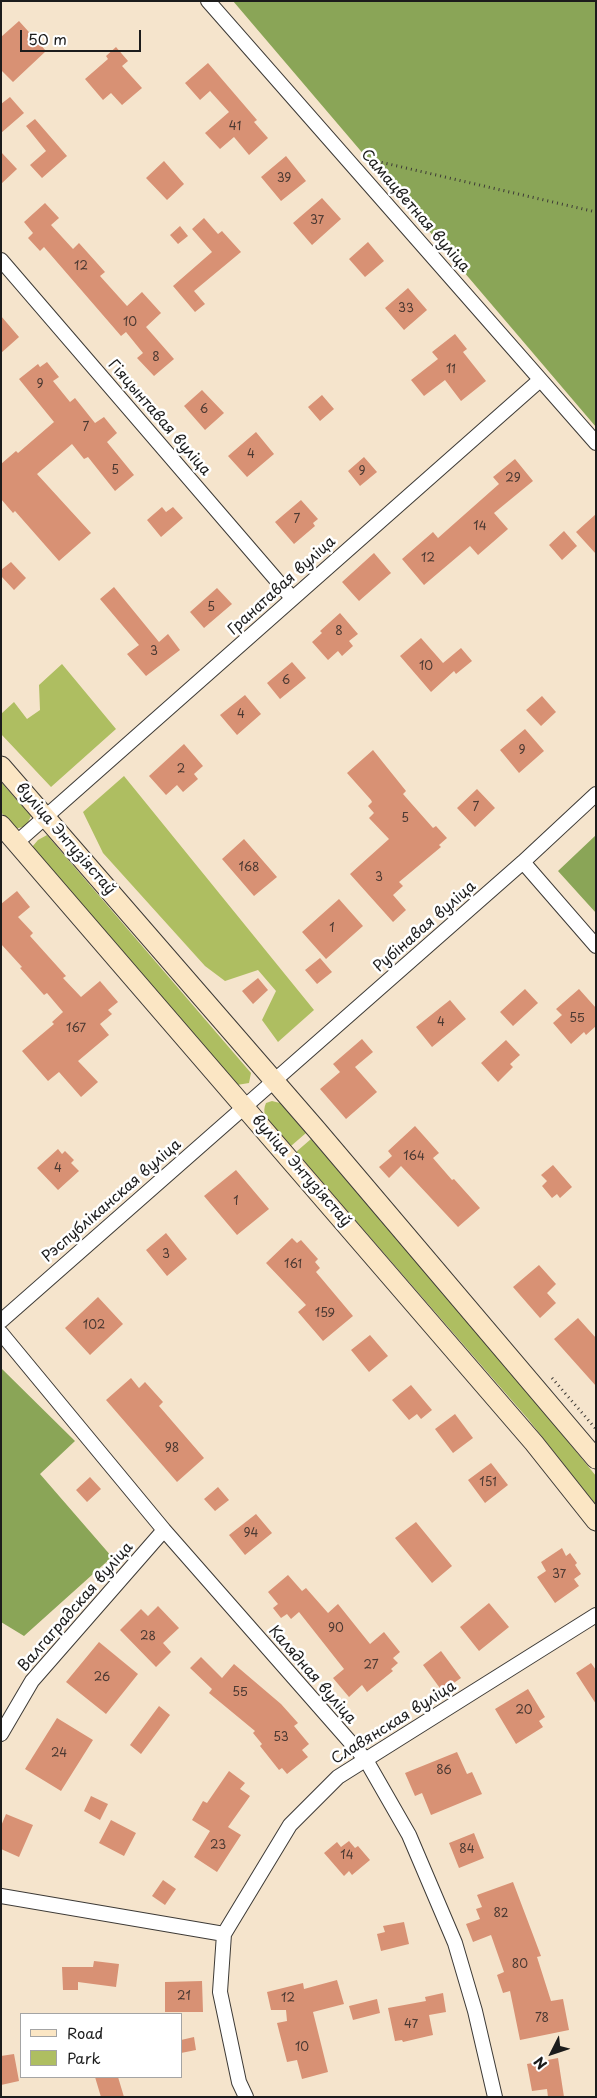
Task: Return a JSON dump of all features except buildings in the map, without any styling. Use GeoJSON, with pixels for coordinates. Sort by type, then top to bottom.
{"type":"FeatureCollection","features":[{"type":"Feature","properties":{"kind":"street","name":"Самацветная вуліца"},"geometry":{"type":"LineString","coordinates":[[208,1],[596,444]]}},
{"type":"Feature","properties":{"kind":"street","name":"Гіяцынтавая вуліца"},"geometry":{"type":"LineString","coordinates":[[1,260],[292,598]]}},
{"type":"Feature","properties":{"kind":"street","name":"Гранатавая вуліца"},"geometry":{"type":"LineString","coordinates":[[16,843],[540,380]]}},
{"type":"Feature","properties":{"kind":"street","name":"вуліца Энтузіястаў"},"geometry":{"type":"LineString","coordinates":[[1,766],[596,1459]]}},
{"type":"Feature","properties":{"kind":"street","name":"Рубінавая вуліца"},"geometry":{"type":"LineString","coordinates":[[245,1106],[523,862],[596,794]]}},
{"type":"Feature","properties":{"kind":"street","name":"вуліца Энтузіястаў"},"geometry":{"type":"LineString","coordinates":[[1,825],[534,1442],[596,1521]]}},
{"type":"Feature","properties":{"kind":"street"},"geometry":{"type":"LineString","coordinates":[[523,862],[596,946]]}},
{"type":"Feature","properties":{"kind":"street","name":"Рэспубліканская вуліца"},"geometry":{"type":"LineString","coordinates":[[1,1321],[245,1106]]}},
{"type":"Feature","properties":{"kind":"street","name":"Калядная вуліца"},"geometry":{"type":"LineString","coordinates":[[1,1333],[164,1530],[366,1760],[409,1835],[455,1943],[482,2039],[495,2097]]}},
{"type":"Feature","properties":{"kind":"street","name":"Валгаградская вуліца"},"geometry":{"type":"LineString","coordinates":[[1,1734],[32,1680],[164,1530]]}},
{"type":"Feature","properties":{"kind":"street","name":"Славянская вуліца"},"geometry":{"type":"LineString","coordinates":[[246,2097],[239,2082],[220,1992],[224,1934],[290,1825],[338,1777],[596,1615]]}},
{"type":"Feature","properties":{"kind":"street"},"geometry":{"type":"LineString","coordinates":[[1,1896],[224,1934]]}},
{"type":"Feature","properties":{"kind":"path"},"geometry":{"type":"LineString","coordinates":[[343,154],[596,212]]}},
{"type":"Feature","properties":{"kind":"green space"},"geometry":{"type":"Polygon","coordinates":[[[233,1],[596,1],[596,427],[233,1]]]}},
{"type":"Feature","properties":{"kind":"green space"},"geometry":{"type":"Polygon","coordinates":[[[62,664],[116,729],[51,787],[1,734],[1,714],[14,702],[27,719],[40,710],[39,685],[62,664]]]}},
{"type":"Feature","properties":{"kind":"green space"},"geometry":{"type":"Polygon","coordinates":[[[124,776],[314,1010],[278,1042],[262,1020],[276,991],[258,970],[225,981],[205,966],[103,853],[83,812],[124,776]]]}},
{"type":"Feature","properties":{"kind":"green space"},"geometry":{"type":"Polygon","coordinates":[[[1,782],[31,816],[26,826],[15,829],[1,812],[1,782]]]}},
{"type":"Feature","properties":{"kind":"green space"},"geometry":{"type":"Polygon","coordinates":[[[47,835],[251,1073],[249,1083],[237,1085],[32,847],[38,840],[47,835]]]}},
{"type":"Feature","properties":{"kind":"green space"},"geometry":{"type":"Polygon","coordinates":[[[596,835],[596,913],[558,871],[596,835]]]}},
{"type":"Feature","properties":{"kind":"green space"},"geometry":{"type":"Polygon","coordinates":[[[272,1101],[280,1103],[306,1133],[291,1146],[267,1121],[264,1109],[266,1103],[272,1101]]]}},
{"type":"Feature","properties":{"kind":"green space"},"geometry":{"type":"Polygon","coordinates":[[[311,1139],[541,1408],[596,1476],[596,1505],[528,1419],[296,1152],[311,1139]]]}},
{"type":"Feature","properties":{"kind":"green space"},"geometry":{"type":"Polygon","coordinates":[[[1,1368],[75,1441],[40,1474],[112,1557],[24,1636],[1,1622],[1,1368]]]}}]}
